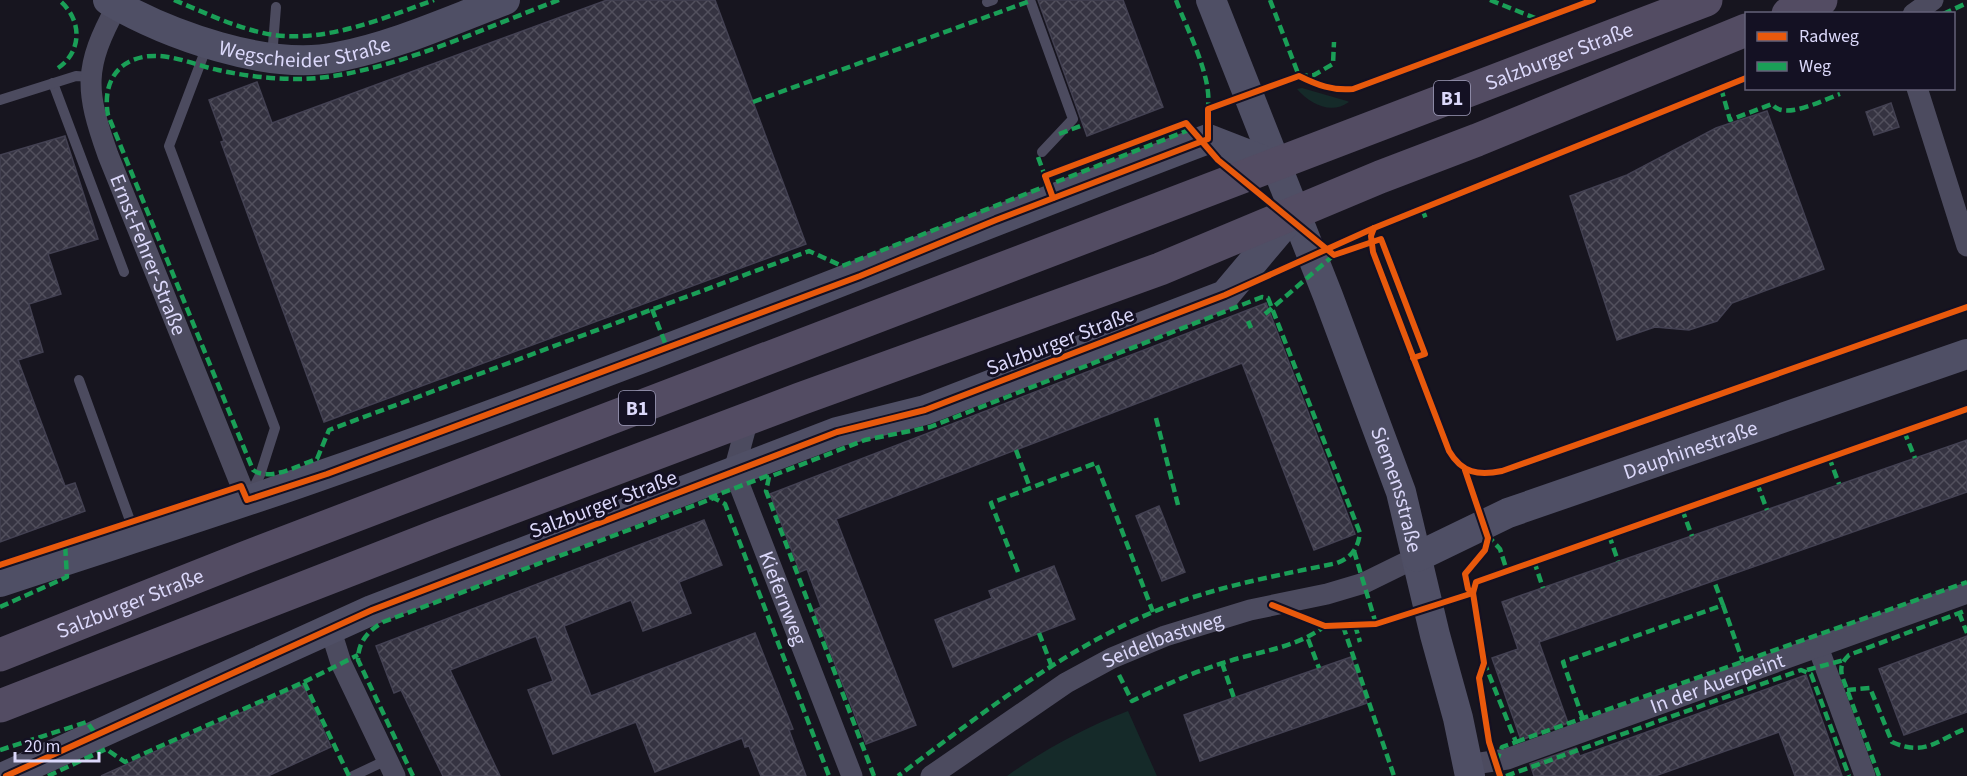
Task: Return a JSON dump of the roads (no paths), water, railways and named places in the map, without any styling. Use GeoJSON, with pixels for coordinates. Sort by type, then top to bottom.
{"type":"FeatureCollection","features":[{"type":"Feature","properties":{"kind":"main road","name":"Salzburger Straße"},"geometry":{"type":"LineString","coordinates":[[0,655],[255,554],[1706,0]]}},
{"type":"Feature","properties":{"kind":"main road"},"geometry":{"type":"LineString","coordinates":[[1793,12],[1821,0]]}},
{"type":"Feature","properties":{"kind":"main road","name":"Salzburger Straße"},"geometry":{"type":"LineString","coordinates":[[0,706],[431,538],[748,419],[1160,269],[1745,30]]}},
{"type":"Feature","properties":{"kind":"street","name":"Wegscheider Straße"},"geometry":{"type":"LineString","coordinates":[[112,3],[208,43],[272,58],[300,61],[337,57],[393,42],[506,0]]}},
{"type":"Feature","properties":{"kind":"street"},"geometry":{"type":"LineString","coordinates":[[1210,0],[1294,213]]}},
{"type":"Feature","properties":{"kind":"street"},"geometry":{"type":"LineString","coordinates":[[1916,12],[1933,0]]}},
{"type":"Feature","properties":{"kind":"street","name":"Ernst-Fehrer-Straße"},"geometry":{"type":"LineString","coordinates":[[112,3],[93,60],[90,77],[89,87],[94,114],[108,155],[247,500]]}},
{"type":"Feature","properties":{"kind":"street"},"geometry":{"type":"LineString","coordinates":[[1918,90],[1967,246]]}},
{"type":"Feature","properties":{"kind":"street"},"geometry":{"type":"LineString","coordinates":[[0,582],[327,474],[861,276],[996,220],[1208,139],[1275,165]]}},
{"type":"Feature","properties":{"kind":"street","name":"Salzburger Straße"},"geometry":{"type":"LineString","coordinates":[[6,776],[372,609],[837,432],[925,410],[1225,295],[1294,213]]}},
{"type":"Feature","properties":{"kind":"street","name":"Siemensstraße"},"geometry":{"type":"LineString","coordinates":[[1294,213],[1401,492],[1458,718],[1468,770]]}},
{"type":"Feature","properties":{"kind":"street","name":"Dauphinestraße"},"geometry":{"type":"LineString","coordinates":[[1417,557],[1508,513],[1967,354]]}},
{"type":"Feature","properties":{"kind":"street"},"geometry":{"type":"LineString","coordinates":[[734,471],[748,419]]}},
{"type":"Feature","properties":{"kind":"street","name":"Kiefernweg"},"geometry":{"type":"LineString","coordinates":[[734,471],[852,776]]}},
{"type":"Feature","properties":{"kind":"street","name":"Seidelbastweg"},"geometry":{"type":"LineString","coordinates":[[931,776],[1057,689],[1112,658],[1175,633],[1250,610],[1327,594],[1364,583],[1417,557]]}},
{"type":"Feature","properties":{"kind":"street","name":"In der Auerpeint"},"geometry":{"type":"LineString","coordinates":[[1468,770],[1507,759],[1967,593]]}},
{"type":"Feature","properties":{"kind":"street"},"geometry":{"type":"LineString","coordinates":[[330,628],[341,663],[391,768]]}},
{"type":"Feature","properties":{"kind":"street"},"geometry":{"type":"LineString","coordinates":[[1818,647],[1865,776]]}},
{"type":"Feature","properties":{"kind":"lane"},"geometry":{"type":"LineString","coordinates":[[1030,0],[1073,119],[1042,152]]}},
{"type":"Feature","properties":{"kind":"lane"},"geometry":{"type":"LineString","coordinates":[[272,58],[276,7]]}},
{"type":"Feature","properties":{"kind":"lane"},"geometry":{"type":"LineString","coordinates":[[208,43],[168,146],[275,428],[260,475],[247,500]]}},
{"type":"Feature","properties":{"kind":"lane"},"geometry":{"type":"LineString","coordinates":[[0,100],[76,76],[90,77]]}},
{"type":"Feature","properties":{"kind":"lane"},"geometry":{"type":"LineString","coordinates":[[53,83],[124,272]]}},
{"type":"Feature","properties":{"kind":"lane"},"geometry":{"type":"LineString","coordinates":[[79,380],[136,538]]}},
{"type":"Feature","properties":{"kind":"lane"},"geometry":{"type":"LineString","coordinates":[[353,776],[391,768]]}}]}
